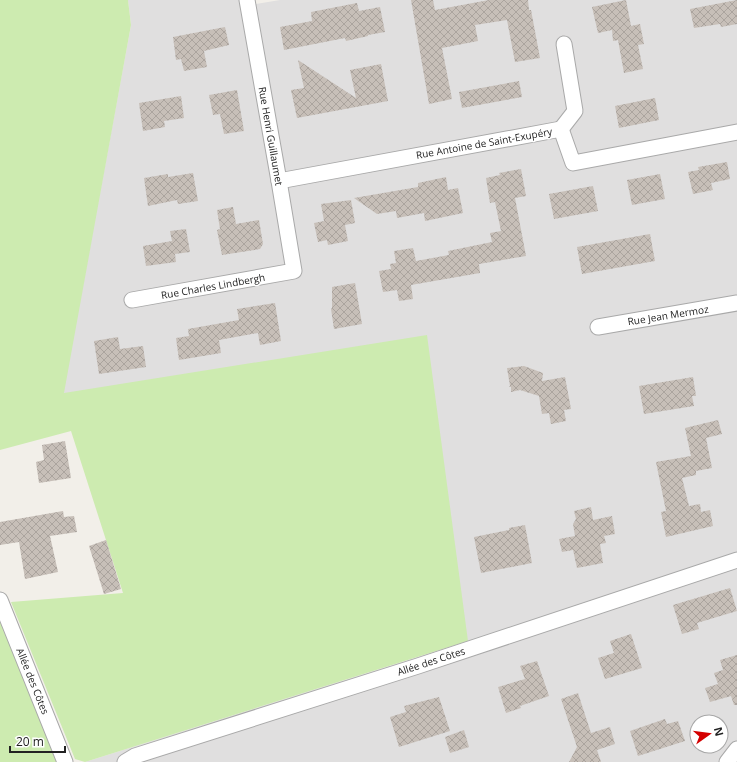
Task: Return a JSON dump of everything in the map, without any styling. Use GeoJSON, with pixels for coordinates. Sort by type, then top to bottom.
{"type":"FeatureCollection","features":[{"type":"Feature","properties":{"kind":"street","name":"Rue Henri Guillaumet"},"geometry":{"type":"LineString","coordinates":[[247,0],[294,271]]}},
{"type":"Feature","properties":{"kind":"street"},"geometry":{"type":"LineString","coordinates":[[561,129],[575,111],[564,44]]}},
{"type":"Feature","properties":{"kind":"street","name":"Rue Antoine de Saint-Exupéry"},"geometry":{"type":"LineString","coordinates":[[279,181],[561,129],[573,163],[737,132]]}},
{"type":"Feature","properties":{"kind":"street","name":"Rue Charles Lindbergh"},"geometry":{"type":"LineString","coordinates":[[132,300],[294,271]]}},
{"type":"Feature","properties":{"kind":"street","name":"Rue Jean Mermoz"},"geometry":{"type":"LineString","coordinates":[[598,327],[737,303]]}},
{"type":"Feature","properties":{"kind":"street","name":"Allée des Côtes"},"geometry":{"type":"LineString","coordinates":[[124,762],[135,756],[418,666],[737,560]]}},
{"type":"Feature","properties":{"kind":"street","name":"Allée des Côtes"},"geometry":{"type":"LineString","coordinates":[[0,600],[65,762]]}},
{"type":"Feature","properties":{"kind":"street"},"geometry":{"type":"LineString","coordinates":[[727,762],[737,749]]}},
{"type":"Feature","properties":{"kind":"shaded area"},"geometry":{"type":"Polygon","coordinates":[[[128,0],[255,0],[256,4],[280,0],[737,0],[737,762],[85,762],[468,641],[63,393],[131,25],[128,0]]]}},
{"type":"Feature","properties":{"kind":"green space"},"geometry":{"type":"Polygon","coordinates":[[[0,0],[128,0],[131,25],[64,393],[427,335],[468,641],[85,762],[75,759],[11,602],[123,593],[71,431],[0,450],[0,0]]]}},
{"type":"Feature","properties":{"kind":"green space"},"geometry":{"type":"Polygon","coordinates":[[[0,614],[58,762],[0,762],[0,614]]]}},
{"type":"Feature","properties":{"kind":"building"},"geometry":{"type":"Polygon","coordinates":[[[411,0],[433,0],[435,10],[489,0],[528,0],[540,58],[515,62],[507,20],[475,25],[478,41],[442,48],[452,99],[429,104],[411,0]]]}},
{"type":"Feature","properties":{"kind":"building"},"geometry":{"type":"Polygon","coordinates":[[[626,0],[631,26],[640,24],[644,44],[638,45],[643,69],[624,73],[618,40],[613,41],[612,30],[598,33],[592,7],[626,0]]]}},
{"type":"Feature","properties":{"kind":"building"},"geometry":{"type":"Polygon","coordinates":[[[737,0],[737,24],[721,27],[720,24],[694,28],[690,9],[737,0]]]}},
{"type":"Feature","properties":{"kind":"building"},"geometry":{"type":"Polygon","coordinates":[[[357,3],[359,11],[380,7],[385,32],[346,41],[345,38],[284,50],[280,27],[312,21],[311,12],[357,3]]]}},
{"type":"Feature","properties":{"kind":"building"},"geometry":{"type":"Polygon","coordinates":[[[225,27],[229,45],[204,51],[207,67],[184,71],[181,59],[176,60],[173,37],[225,27]]]}},
{"type":"Feature","properties":{"kind":"building"},"geometry":{"type":"Polygon","coordinates":[[[298,60],[356,98],[350,70],[381,64],[388,101],[297,118],[291,90],[304,88],[298,60]]]}},
{"type":"Feature","properties":{"kind":"building"},"geometry":{"type":"Polygon","coordinates":[[[519,81],[522,97],[462,108],[459,92],[519,81]]]}},
{"type":"Feature","properties":{"kind":"building"},"geometry":{"type":"Polygon","coordinates":[[[237,90],[244,131],[224,134],[220,114],[213,115],[209,95],[237,90]]]}},
{"type":"Feature","properties":{"kind":"building"},"geometry":{"type":"Polygon","coordinates":[[[181,96],[184,118],[164,121],[165,127],[143,131],[139,103],[181,96]]]}},
{"type":"Feature","properties":{"kind":"building"},"geometry":{"type":"Polygon","coordinates":[[[655,98],[659,120],[619,128],[615,106],[655,98]]]}},
{"type":"Feature","properties":{"kind":"building"},"geometry":{"type":"Polygon","coordinates":[[[727,162],[730,179],[711,183],[713,190],[693,194],[688,172],[699,170],[698,167],[727,162]]]}},
{"type":"Feature","properties":{"kind":"building"},"geometry":{"type":"Polygon","coordinates":[[[521,169],[526,196],[515,198],[526,256],[479,264],[480,273],[411,285],[413,299],[399,301],[397,290],[383,292],[379,271],[391,269],[390,264],[396,263],[394,251],[413,248],[416,261],[449,255],[448,251],[492,242],[490,233],[501,231],[495,202],[490,203],[486,178],[500,175],[499,173],[521,169]]]}},
{"type":"Feature","properties":{"kind":"building"},"geometry":{"type":"Polygon","coordinates":[[[193,173],[198,201],[178,204],[177,200],[148,206],[144,178],[168,174],[168,177],[193,173]]]}},
{"type":"Feature","properties":{"kind":"building"},"geometry":{"type":"Polygon","coordinates":[[[660,174],[665,199],[632,205],[627,180],[660,174]]]}},
{"type":"Feature","properties":{"kind":"building"},"geometry":{"type":"Polygon","coordinates":[[[446,177],[448,190],[458,188],[463,213],[425,221],[424,213],[397,218],[396,211],[377,214],[354,198],[418,187],[418,183],[446,177]]]}},
{"type":"Feature","properties":{"kind":"building"},"geometry":{"type":"Polygon","coordinates":[[[593,186],[598,211],[554,219],[549,194],[593,186]]]}},
{"type":"Feature","properties":{"kind":"building"},"geometry":{"type":"Polygon","coordinates":[[[351,200],[355,223],[345,225],[348,241],[328,245],[327,240],[318,242],[314,223],[324,221],[321,204],[351,200]]]}},
{"type":"Feature","properties":{"kind":"building"},"geometry":{"type":"Polygon","coordinates":[[[233,207],[236,224],[259,220],[263,244],[260,249],[222,255],[217,230],[220,229],[217,210],[233,207]]]}},
{"type":"Feature","properties":{"kind":"building"},"geometry":{"type":"Polygon","coordinates":[[[186,229],[190,252],[175,254],[176,262],[146,266],[143,246],[172,241],[170,231],[186,229]]]}},
{"type":"Feature","properties":{"kind":"building"},"geometry":{"type":"Polygon","coordinates":[[[650,234],[655,261],[582,274],[577,247],[650,234]]]}},
{"type":"Feature","properties":{"kind":"building"},"geometry":{"type":"Polygon","coordinates":[[[355,283],[362,324],[334,329],[331,309],[332,287],[355,283]]]}},
{"type":"Feature","properties":{"kind":"building"},"geometry":{"type":"Polygon","coordinates":[[[275,303],[281,341],[260,345],[258,333],[219,340],[221,353],[179,360],[176,338],[189,336],[188,329],[239,320],[237,309],[275,303]]]}},
{"type":"Feature","properties":{"kind":"building"},"geometry":{"type":"Polygon","coordinates":[[[118,337],[120,349],[143,346],[146,367],[99,374],[94,341],[118,337]]]}},
{"type":"Feature","properties":{"kind":"building"},"geometry":{"type":"Polygon","coordinates":[[[524,366],[543,373],[542,381],[565,377],[571,409],[564,410],[566,421],[551,424],[549,413],[542,414],[539,396],[520,390],[511,392],[507,368],[524,366]]]}},
{"type":"Feature","properties":{"kind":"building"},"geometry":{"type":"Polygon","coordinates":[[[693,377],[696,396],[692,396],[694,406],[644,414],[639,386],[693,377]]]}},
{"type":"Feature","properties":{"kind":"building"},"geometry":{"type":"Polygon","coordinates":[[[718,420],[722,434],[706,438],[712,468],[696,471],[696,475],[682,478],[689,506],[700,504],[701,512],[710,510],[713,526],[666,537],[661,512],[666,511],[656,462],[691,456],[685,428],[718,420]]]}},
{"type":"Feature","properties":{"kind":"building"},"geometry":{"type":"Polygon","coordinates":[[[65,441],[71,478],[39,483],[36,462],[44,460],[42,445],[65,441]]]}},
{"type":"Feature","properties":{"kind":"building"},"geometry":{"type":"Polygon","coordinates":[[[591,507],[593,520],[612,516],[615,534],[604,536],[606,543],[600,544],[603,563],[577,568],[573,550],[562,552],[559,539],[575,536],[573,524],[576,519],[574,511],[591,507]]]}},
{"type":"Feature","properties":{"kind":"building"},"geometry":{"type":"Polygon","coordinates":[[[63,511],[64,517],[74,516],[77,532],[50,536],[58,572],[25,579],[19,542],[0,545],[0,522],[63,511]]]}},
{"type":"Feature","properties":{"kind":"building"},"geometry":{"type":"Polygon","coordinates":[[[525,525],[532,563],[481,573],[474,537],[509,530],[509,528],[525,525]]]}},
{"type":"Feature","properties":{"kind":"building"},"geometry":{"type":"Polygon","coordinates":[[[106,540],[121,589],[104,594],[89,546],[106,540]]]}},
{"type":"Feature","properties":{"kind":"building"},"geometry":{"type":"Polygon","coordinates":[[[730,588],[737,611],[697,623],[699,629],[682,634],[673,605],[730,588]]]}},
{"type":"Feature","properties":{"kind":"building"},"geometry":{"type":"Polygon","coordinates":[[[631,634],[642,668],[605,679],[598,658],[614,653],[610,641],[631,634]]]}},
{"type":"Feature","properties":{"kind":"building"},"geometry":{"type":"Polygon","coordinates":[[[737,655],[737,705],[734,705],[731,696],[710,702],[705,688],[718,684],[714,673],[723,670],[720,660],[737,655]]]}},
{"type":"Feature","properties":{"kind":"building"},"geometry":{"type":"Polygon","coordinates":[[[537,661],[549,696],[520,706],[521,708],[506,713],[498,687],[525,679],[520,666],[537,661]]]}},
{"type":"Feature","properties":{"kind":"building"},"geometry":{"type":"Polygon","coordinates":[[[578,693],[591,733],[610,727],[615,744],[597,750],[601,762],[569,762],[577,747],[561,699],[578,693]]]}},
{"type":"Feature","properties":{"kind":"building"},"geometry":{"type":"Polygon","coordinates":[[[439,697],[450,731],[399,747],[390,717],[406,712],[404,706],[439,697]]]}},
{"type":"Feature","properties":{"kind":"building"},"geometry":{"type":"Polygon","coordinates":[[[665,719],[667,724],[678,721],[685,741],[638,756],[630,731],[665,719]]]}},
{"type":"Feature","properties":{"kind":"building"},"geometry":{"type":"Polygon","coordinates":[[[464,730],[469,747],[450,753],[445,737],[464,730]]]}}]}
